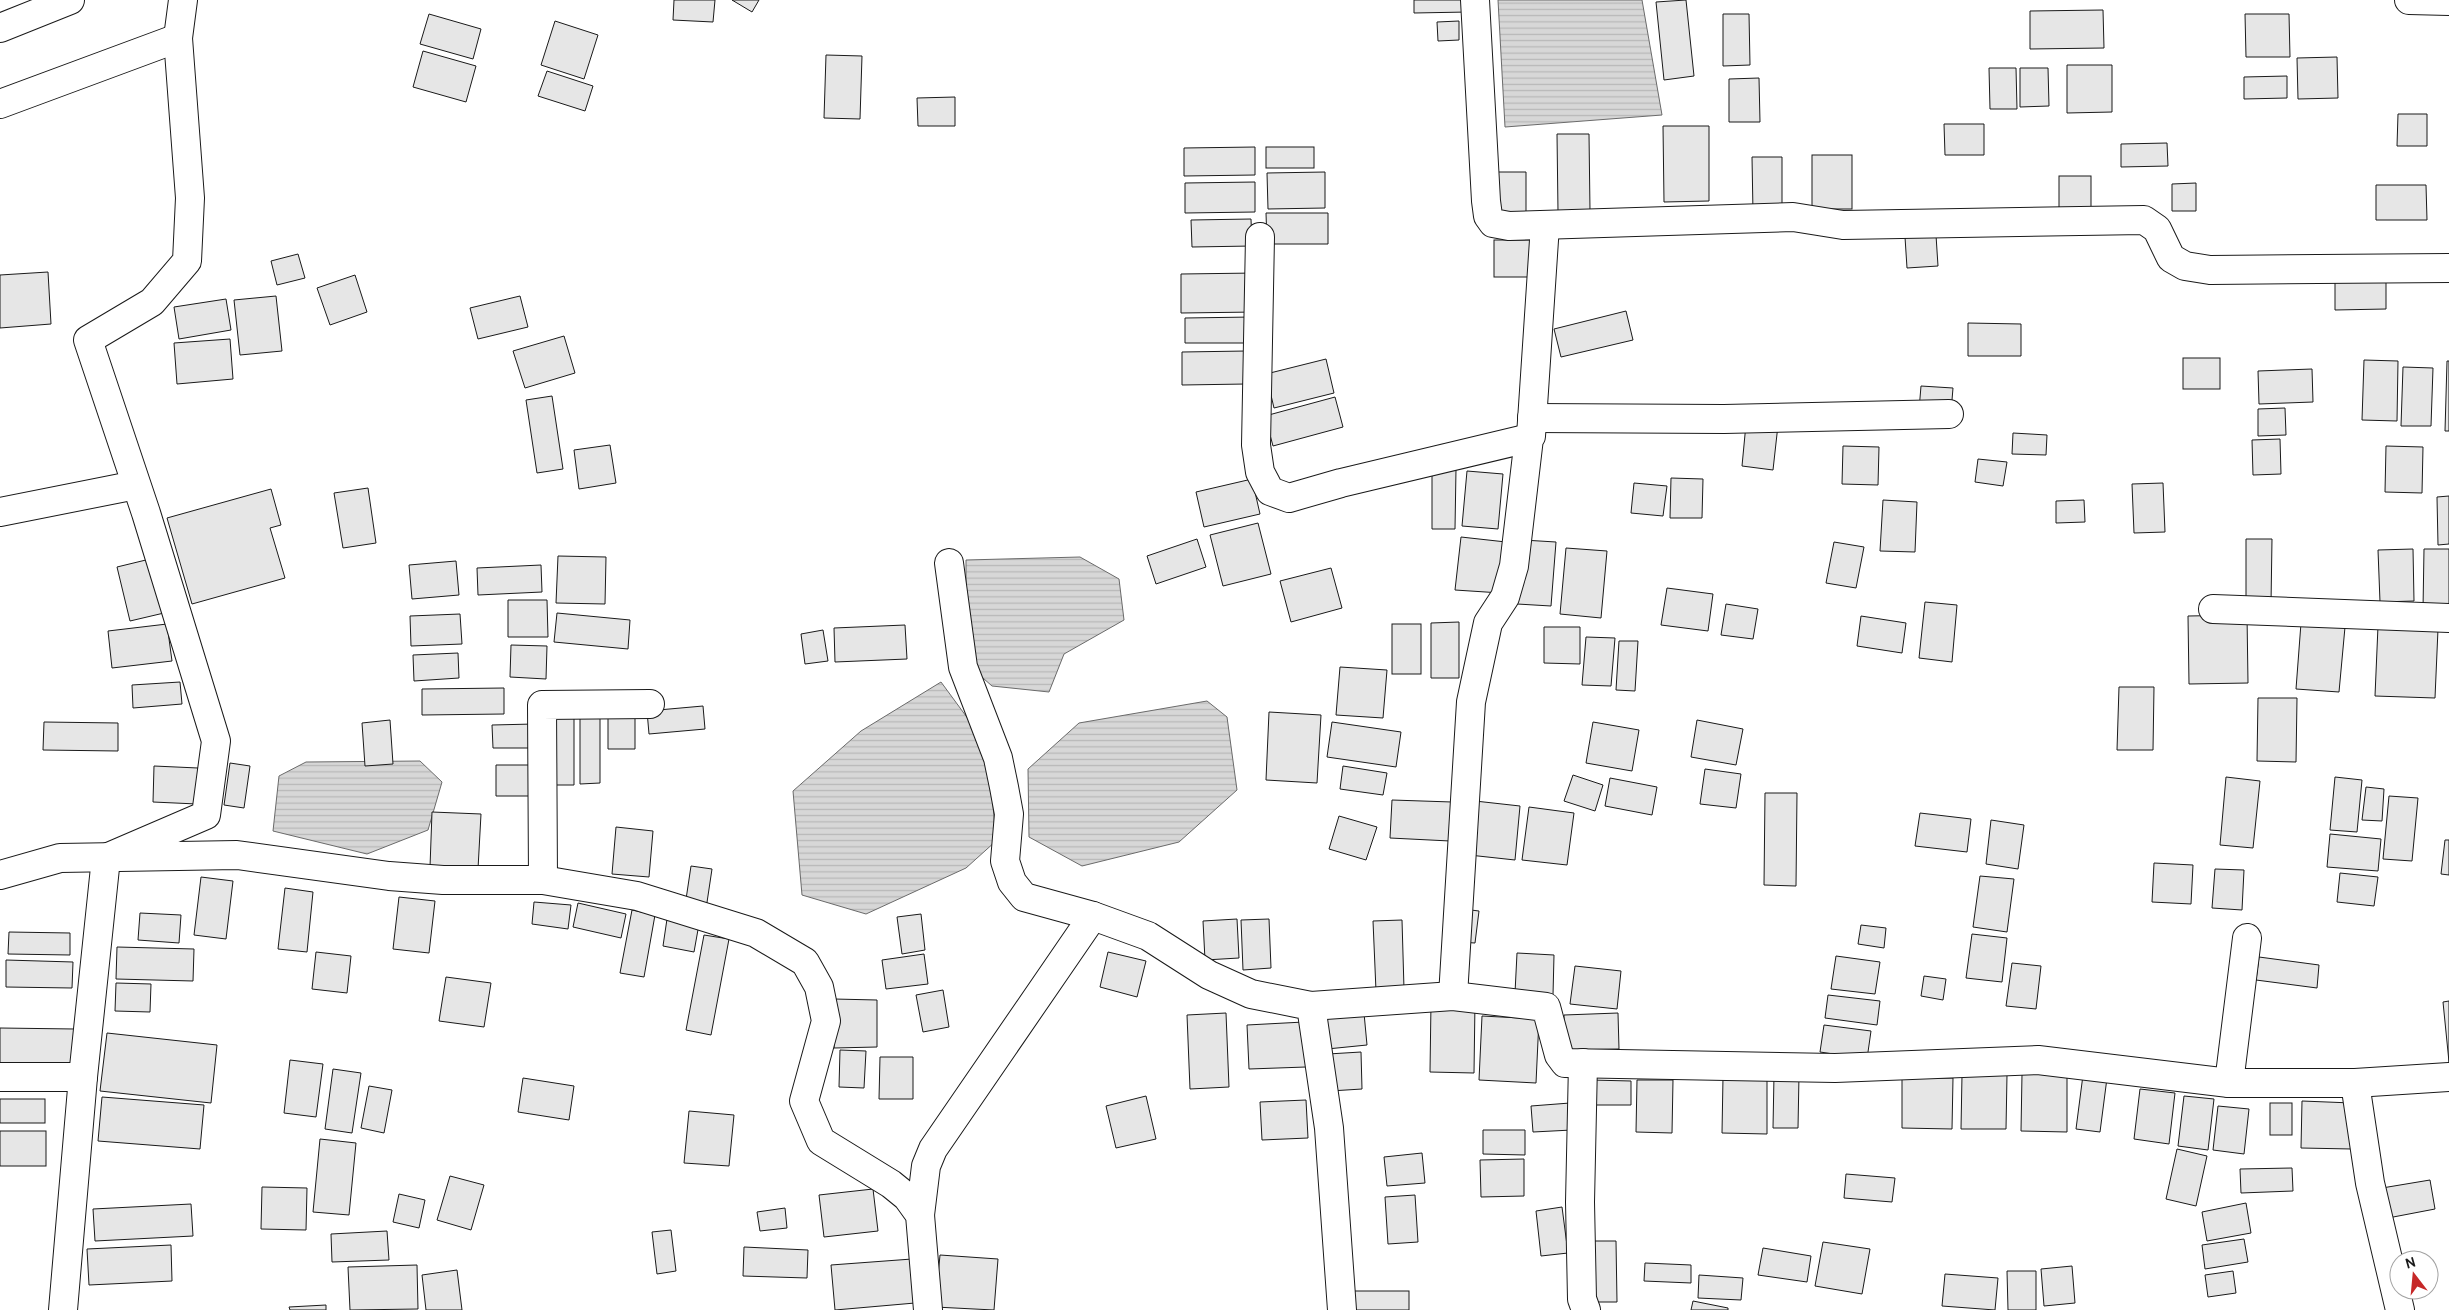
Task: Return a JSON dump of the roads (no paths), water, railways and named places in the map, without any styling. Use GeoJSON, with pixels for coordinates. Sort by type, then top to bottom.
{"type":"FeatureCollection","features":[{"type":"Feature","properties":{"kind":"main road"},"geometry":{"type":"LineString","coordinates":[[0,28],[70,0]]}},
{"type":"Feature","properties":{"kind":"main road"},"geometry":{"type":"LineString","coordinates":[[106,858],[206,815],[216,741],[136,485],[88,340],[152,302],[187,261],[190,198],[178,38],[182,0]]}},
{"type":"Feature","properties":{"kind":"main road"},"geometry":{"type":"LineString","coordinates":[[1475,0],[1488,216],[1493,223],[1509,226],[1793,217],[1843,225],[2144,220],[2157,229],[2171,258],[2185,266],[2210,270],[2449,268]]}},
{"type":"Feature","properties":{"kind":"main road"},"geometry":{"type":"LineString","coordinates":[[2409,0],[2449,1]]}},
{"type":"Feature","properties":{"kind":"main road"},"geometry":{"type":"LineString","coordinates":[[0,104],[178,38]]}},
{"type":"Feature","properties":{"kind":"main road"},"geometry":{"type":"LineString","coordinates":[[1454,996],[1471,702],[1488,623],[1505,597],[1514,566],[1530,428],[1545,225]]}},
{"type":"Feature","properties":{"kind":"main road"},"geometry":{"type":"LineString","coordinates":[[1260,237],[1256,445],[1260,472],[1270,491],[1289,498],[1530,428],[1724,419],[1949,414]]}},
{"type":"Feature","properties":{"kind":"main road"},"geometry":{"type":"LineString","coordinates":[[0,512],[136,485]]}},
{"type":"Feature","properties":{"kind":"main road"},"geometry":{"type":"LineString","coordinates":[[949,563],[963,666],[998,758],[1004,786],[1009,814],[1005,861],[1012,882],[1024,897],[1093,916],[1148,936],[1209,975],[1251,994],[1311,1006],[1454,996],[1546,1008],[1560,1055],[1565,1063],[1835,1068],[2038,1060],[2229,1083],[2355,1083],[2449,1077]]}},
{"type":"Feature","properties":{"kind":"main road"},"geometry":{"type":"LineString","coordinates":[[2213,609],[2449,618]]}},
{"type":"Feature","properties":{"kind":"main road"},"geometry":{"type":"LineString","coordinates":[[543,880],[542,705],[650,704]]}},
{"type":"Feature","properties":{"kind":"main road"},"geometry":{"type":"LineString","coordinates":[[0,876],[60,858],[237,856],[389,876],[443,880],[543,880],[637,896],[756,933],[805,962],[819,987],[826,1021],[804,1101],[821,1141],[891,1184],[907,1197],[920,1215]]}},
{"type":"Feature","properties":{"kind":"main road"},"geometry":{"type":"LineString","coordinates":[[63,1310],[83,1077],[106,858]]}},
{"type":"Feature","properties":{"kind":"main road"},"geometry":{"type":"LineString","coordinates":[[928,1310],[920,1215],[926,1166],[933,1149],[1093,916]]}},
{"type":"Feature","properties":{"kind":"main road"},"geometry":{"type":"LineString","coordinates":[[2229,1083],[2247,938]]}},
{"type":"Feature","properties":{"kind":"main road"},"geometry":{"type":"LineString","coordinates":[[1311,1006],[1329,1128],[1342,1310]]}},
{"type":"Feature","properties":{"kind":"main road"},"geometry":{"type":"LineString","coordinates":[[1583,1063],[1580,1202],[1582,1299],[1586,1310]]}},
{"type":"Feature","properties":{"kind":"main road"},"geometry":{"type":"LineString","coordinates":[[0,1077],[83,1077]]}},
{"type":"Feature","properties":{"kind":"main road"},"geometry":{"type":"LineString","coordinates":[[2355,1083],[2370,1183],[2400,1310]]}}]}
